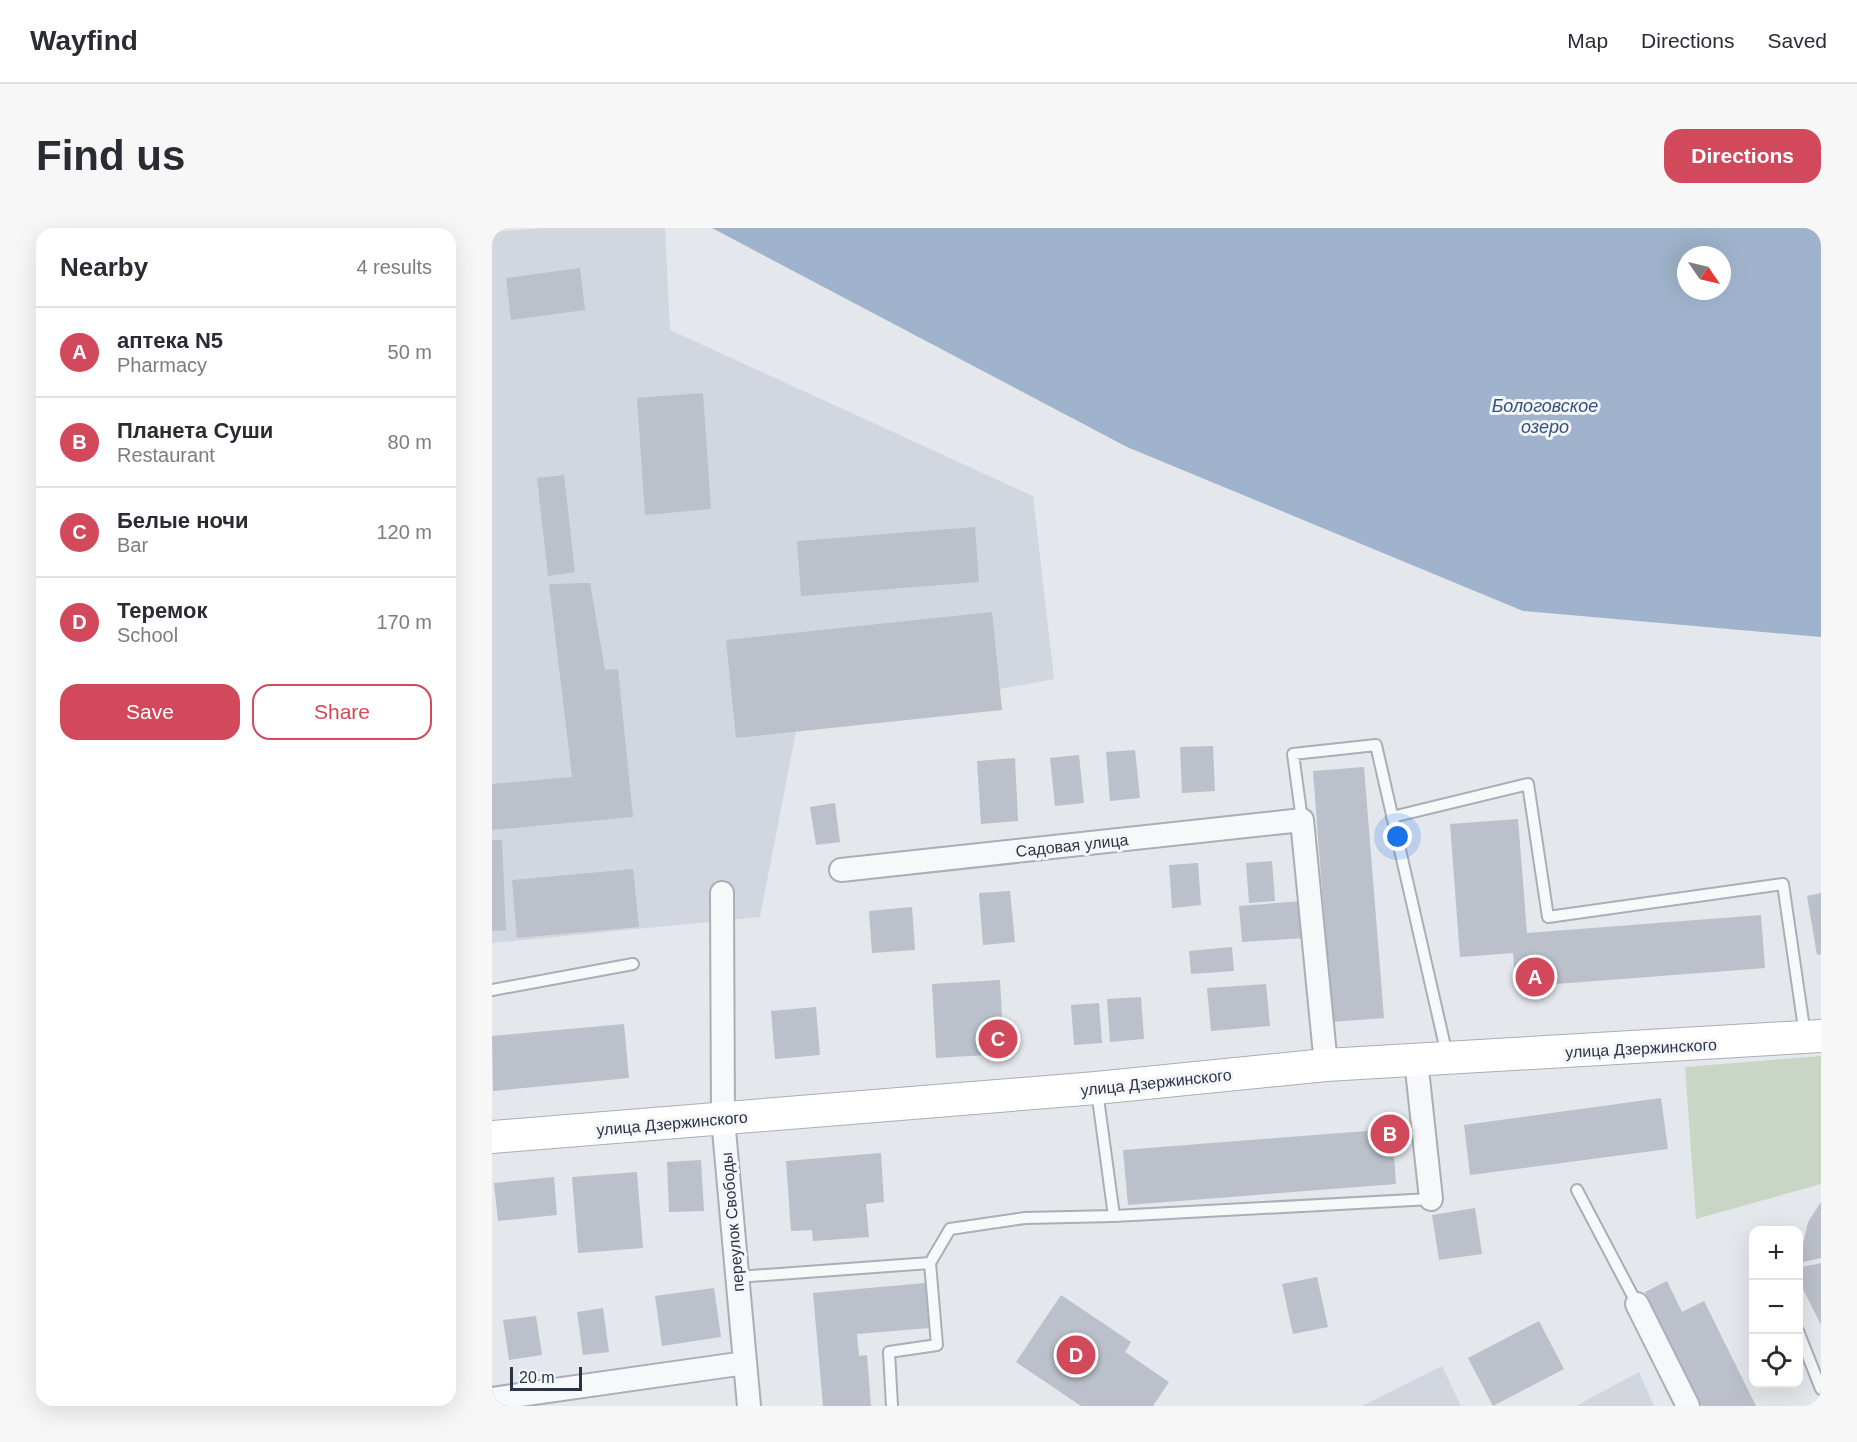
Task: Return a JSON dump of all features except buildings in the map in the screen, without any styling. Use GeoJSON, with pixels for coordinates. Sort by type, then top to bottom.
{"type":"FeatureCollection","features":[{"type":"Feature","properties":{"kind":"main road","name":"улица Дзержинского"},"geometry":{"type":"LineString","coordinates":[[492,1137],[1096,1088],[1326,1065],[1813,1037]]}},
{"type":"Feature","properties":{"kind":"street","name":"Садовая улица"},"geometry":{"type":"LineString","coordinates":[[841,870],[1302,820]]}},
{"type":"Feature","properties":{"kind":"street"},"geometry":{"type":"LineString","coordinates":[[1302,820],[1326,1065]]}},
{"type":"Feature","properties":{"kind":"street","name":"переулок Свободы"},"geometry":{"type":"LineString","coordinates":[[722,893],[723,1119],[749,1406]]}},
{"type":"Feature","properties":{"kind":"street"},"geometry":{"type":"LineString","coordinates":[[1416,1060],[1431,1199]]}},
{"type":"Feature","properties":{"kind":"street"},"geometry":{"type":"LineString","coordinates":[[1637,1304],[1688,1406]]}},
{"type":"Feature","properties":{"kind":"street"},"geometry":{"type":"LineString","coordinates":[[492,1399],[745,1363]]}},
{"type":"Feature","properties":{"kind":"lane"},"geometry":{"type":"LineString","coordinates":[[1302,820],[1293,753],[1376,745],[1448,1059]]}},
{"type":"Feature","properties":{"kind":"lane"},"geometry":{"type":"LineString","coordinates":[[1392,816],[1528,784],[1548,917],[1783,884],[1813,1037]]}},
{"type":"Feature","properties":{"kind":"lane"},"geometry":{"type":"LineString","coordinates":[[492,990],[633,964]]}},
{"type":"Feature","properties":{"kind":"lane"},"geometry":{"type":"LineString","coordinates":[[1096,1088],[1114,1216]]}},
{"type":"Feature","properties":{"kind":"lane"},"geometry":{"type":"LineString","coordinates":[[1577,1190],[1637,1304]]}},
{"type":"Feature","properties":{"kind":"lane"},"geometry":{"type":"LineString","coordinates":[[892,1406],[889,1352],[937,1345],[930,1263],[950,1229],[1025,1218],[1114,1216],[1431,1199]]}},
{"type":"Feature","properties":{"kind":"lane"},"geometry":{"type":"LineString","coordinates":[[737,1277],[930,1263]]}},
{"type":"Feature","properties":{"kind":"lane"},"geometry":{"type":"LineString","coordinates":[[1800,1334],[1821,1389]]}},
{"type":"Feature","properties":{"kind":"shaded area"},"geometry":{"type":"Polygon","coordinates":[[[544,228],[665,228],[670,330],[1033,496],[1054,679],[797,726],[760,917],[492,943],[492,232],[544,228]]]}},
{"type":"Feature","properties":{"kind":"shaded area"},"geometry":{"type":"Polygon","coordinates":[[[1442,1366],[1461,1406],[1362,1406],[1442,1366]]]}},
{"type":"Feature","properties":{"kind":"shaded area"},"geometry":{"type":"Polygon","coordinates":[[[1639,1372],[1654,1406],[1576,1406],[1639,1372]]]}},
{"type":"Feature","properties":{"kind":"green space"},"geometry":{"type":"Polygon","coordinates":[[[1821,1056],[1821,1184],[1696,1219],[1685,1067],[1821,1056]]]}},
{"type":"Feature","properties":{"kind":"water","name":"Бологовское озеро"},"geometry":{"type":"Polygon","coordinates":[[[712,228],[1821,228],[1821,637],[1523,611],[1127,447],[712,228]]]}},
{"type":"Feature","properties":{"kind":"place","name":"аптека N5"},"geometry":{"type":"Point","coordinates":[1535,977]}},
{"type":"Feature","properties":{"kind":"place","name":"Белые ночи"},"geometry":{"type":"Point","coordinates":[998,1039]}},
{"type":"Feature","properties":{"kind":"place","name":"Планета Суши"},"geometry":{"type":"Point","coordinates":[1390,1134]}},
{"type":"Feature","properties":{"kind":"place","name":"Теремок"},"geometry":{"type":"Point","coordinates":[1076,1355]}}]}
